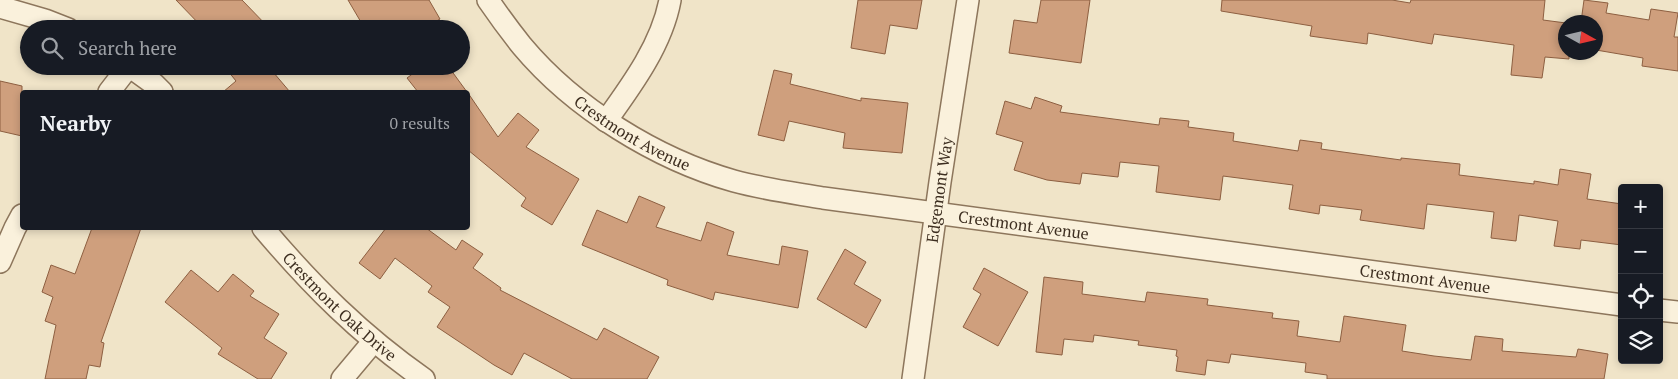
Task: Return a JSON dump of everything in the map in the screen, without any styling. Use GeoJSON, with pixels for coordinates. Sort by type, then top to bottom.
{"type":"FeatureCollection","features":[{"type":"Feature","properties":{"kind":"street","name":"Crestmont Avenue"},"geometry":{"type":"LineString","coordinates":[[488,0],[522,47],[576,98],[606,121],[677,160],[758,187],[824,198],[1618,304]]}},
{"type":"Feature","properties":{"kind":"street"},"geometry":{"type":"LineString","coordinates":[[606,121],[626,92],[660,33],[670,0]]}},
{"type":"Feature","properties":{"kind":"street","name":"Edgemont Way"},"geometry":{"type":"LineString","coordinates":[[913,379],[935,213],[968,0]]}},
{"type":"Feature","properties":{"kind":"street"},"geometry":{"type":"LineString","coordinates":[[0,7],[45,20]]}},
{"type":"Feature","properties":{"kind":"street"},"geometry":{"type":"LineString","coordinates":[[111,90],[122,75]]}},
{"type":"Feature","properties":{"kind":"street"},"geometry":{"type":"LineString","coordinates":[[142,75],[160,90]]}},
{"type":"Feature","properties":{"kind":"street"},"geometry":{"type":"LineString","coordinates":[[0,262],[20,219]]}},
{"type":"Feature","properties":{"kind":"street","name":"Crestmont Oak Drive"},"geometry":{"type":"LineString","coordinates":[[265,230],[325,297],[373,342],[424,379]]}},
{"type":"Feature","properties":{"kind":"street"},"geometry":{"type":"LineString","coordinates":[[1663,310],[1678,312]]}},
{"type":"Feature","properties":{"kind":"street"},"geometry":{"type":"LineString","coordinates":[[342,379],[373,342]]}},
{"type":"Feature","properties":{"kind":"building"},"geometry":{"type":"Polygon","coordinates":[[[176,0],[242,0],[261,20],[195,20],[176,0]]]}},
{"type":"Feature","properties":{"kind":"building"},"geometry":{"type":"Polygon","coordinates":[[[348,0],[429,0],[440,19],[438,20],[360,20],[348,0]]]}},
{"type":"Feature","properties":{"kind":"building"},"geometry":{"type":"Polygon","coordinates":[[[858,0],[922,0],[917,29],[890,25],[885,54],[851,48],[858,0]]]}},
{"type":"Feature","properties":{"kind":"building"},"geometry":{"type":"Polygon","coordinates":[[[1041,0],[1090,0],[1081,63],[1009,53],[1014,20],[1037,23],[1041,0]]]}},
{"type":"Feature","properties":{"kind":"building"},"geometry":{"type":"Polygon","coordinates":[[[1222,0],[1392,0],[1410,3],[1411,0],[1545,0],[1543,20],[1558,22],[1558,58],[1545,57],[1542,78],[1511,75],[1514,45],[1434,34],[1432,44],[1368,33],[1367,44],[1310,36],[1312,26],[1221,11],[1222,0]]]}},
{"type":"Feature","properties":{"kind":"building"},"geometry":{"type":"Polygon","coordinates":[[[1584,0],[1608,3],[1606,13],[1649,20],[1651,9],[1678,13],[1674,37],[1678,37],[1678,71],[1642,66],[1643,58],[1603,51],[1603,15],[1582,15],[1584,0]]]}},
{"type":"Feature","properties":{"kind":"building"},"geometry":{"type":"Polygon","coordinates":[[[774,70],[792,74],[790,84],[861,101],[861,98],[908,103],[902,153],[843,148],[845,133],[789,121],[784,141],[758,135],[774,70]]]}},
{"type":"Feature","properties":{"kind":"building"},"geometry":{"type":"Polygon","coordinates":[[[231,75],[276,75],[288,90],[225,90],[236,81],[231,75]]]}},
{"type":"Feature","properties":{"kind":"building"},"geometry":{"type":"Polygon","coordinates":[[[411,75],[455,75],[466,90],[416,90],[407,78],[411,75]]]}},
{"type":"Feature","properties":{"kind":"building"},"geometry":{"type":"Polygon","coordinates":[[[0,81],[22,86],[22,90],[20,90],[20,136],[0,131],[0,81]]]}},
{"type":"Feature","properties":{"kind":"building"},"geometry":{"type":"Polygon","coordinates":[[[470,96],[498,137],[518,113],[539,130],[526,147],[579,179],[552,225],[521,206],[526,198],[470,152],[470,96]]]}},
{"type":"Feature","properties":{"kind":"building"},"geometry":{"type":"Polygon","coordinates":[[[1035,97],[1062,106],[1060,112],[1159,125],[1160,118],[1189,121],[1188,127],[1234,133],[1233,141],[1298,151],[1300,140],[1322,143],[1321,149],[1401,160],[1401,158],[1460,164],[1459,175],[1534,184],[1534,181],[1558,185],[1560,169],[1591,174],[1587,199],[1618,203],[1618,245],[1581,240],[1580,249],[1554,246],[1558,221],[1519,215],[1516,241],[1491,238],[1494,212],[1427,204],[1424,229],[1360,220],[1362,210],[1320,205],[1319,214],[1289,209],[1293,185],[1223,176],[1220,200],[1156,192],[1159,166],[1120,162],[1118,177],[1082,173],[1080,184],[1047,180],[1014,170],[1023,142],[996,134],[1005,101],[1031,109],[1035,97]]]}},
{"type":"Feature","properties":{"kind":"building"},"geometry":{"type":"Polygon","coordinates":[[[639,196],[665,207],[656,227],[701,241],[707,222],[734,232],[727,255],[779,265],[782,246],[808,251],[798,308],[715,292],[713,300],[667,285],[668,280],[582,245],[597,210],[627,223],[639,196]]]}},
{"type":"Feature","properties":{"kind":"building"},"geometry":{"type":"Polygon","coordinates":[[[91,230],[140,230],[101,342],[104,343],[100,367],[89,365],[86,379],[45,379],[56,325],[45,321],[53,297],[42,292],[51,265],[75,274],[91,230]]]}},
{"type":"Feature","properties":{"kind":"building"},"geometry":{"type":"Polygon","coordinates":[[[384,230],[429,230],[456,250],[462,240],[483,254],[473,268],[501,288],[500,290],[597,340],[604,328],[659,357],[647,379],[572,379],[524,353],[512,375],[437,327],[450,307],[428,292],[432,286],[395,258],[380,279],[359,263],[384,230]]]}},
{"type":"Feature","properties":{"kind":"building"},"geometry":{"type":"Polygon","coordinates":[[[845,249],[866,262],[854,284],[881,300],[866,328],[817,299],[845,249]]]}},
{"type":"Feature","properties":{"kind":"building"},"geometry":{"type":"Polygon","coordinates":[[[984,268],[1028,292],[998,346],[963,327],[981,294],[973,289],[984,268]]]}},
{"type":"Feature","properties":{"kind":"building"},"geometry":{"type":"Polygon","coordinates":[[[191,270],[218,292],[233,274],[254,291],[250,296],[279,314],[264,338],[287,353],[271,379],[258,379],[218,354],[222,348],[165,302],[191,270]]]}},
{"type":"Feature","properties":{"kind":"building"},"geometry":{"type":"Polygon","coordinates":[[[1044,277],[1083,282],[1082,294],[1145,302],[1147,292],[1208,299],[1207,305],[1273,313],[1272,318],[1299,321],[1297,336],[1340,342],[1344,316],[1406,325],[1402,351],[1434,356],[1471,360],[1475,336],[1503,339],[1502,351],[1576,357],[1578,349],[1608,354],[1604,379],[1327,379],[1327,375],[1305,372],[1306,363],[1231,354],[1229,363],[1207,360],[1205,375],[1176,371],[1177,350],[1138,345],[1139,341],[1094,335],[1093,342],[1064,339],[1062,355],[1036,352],[1044,277]]]}}]}
